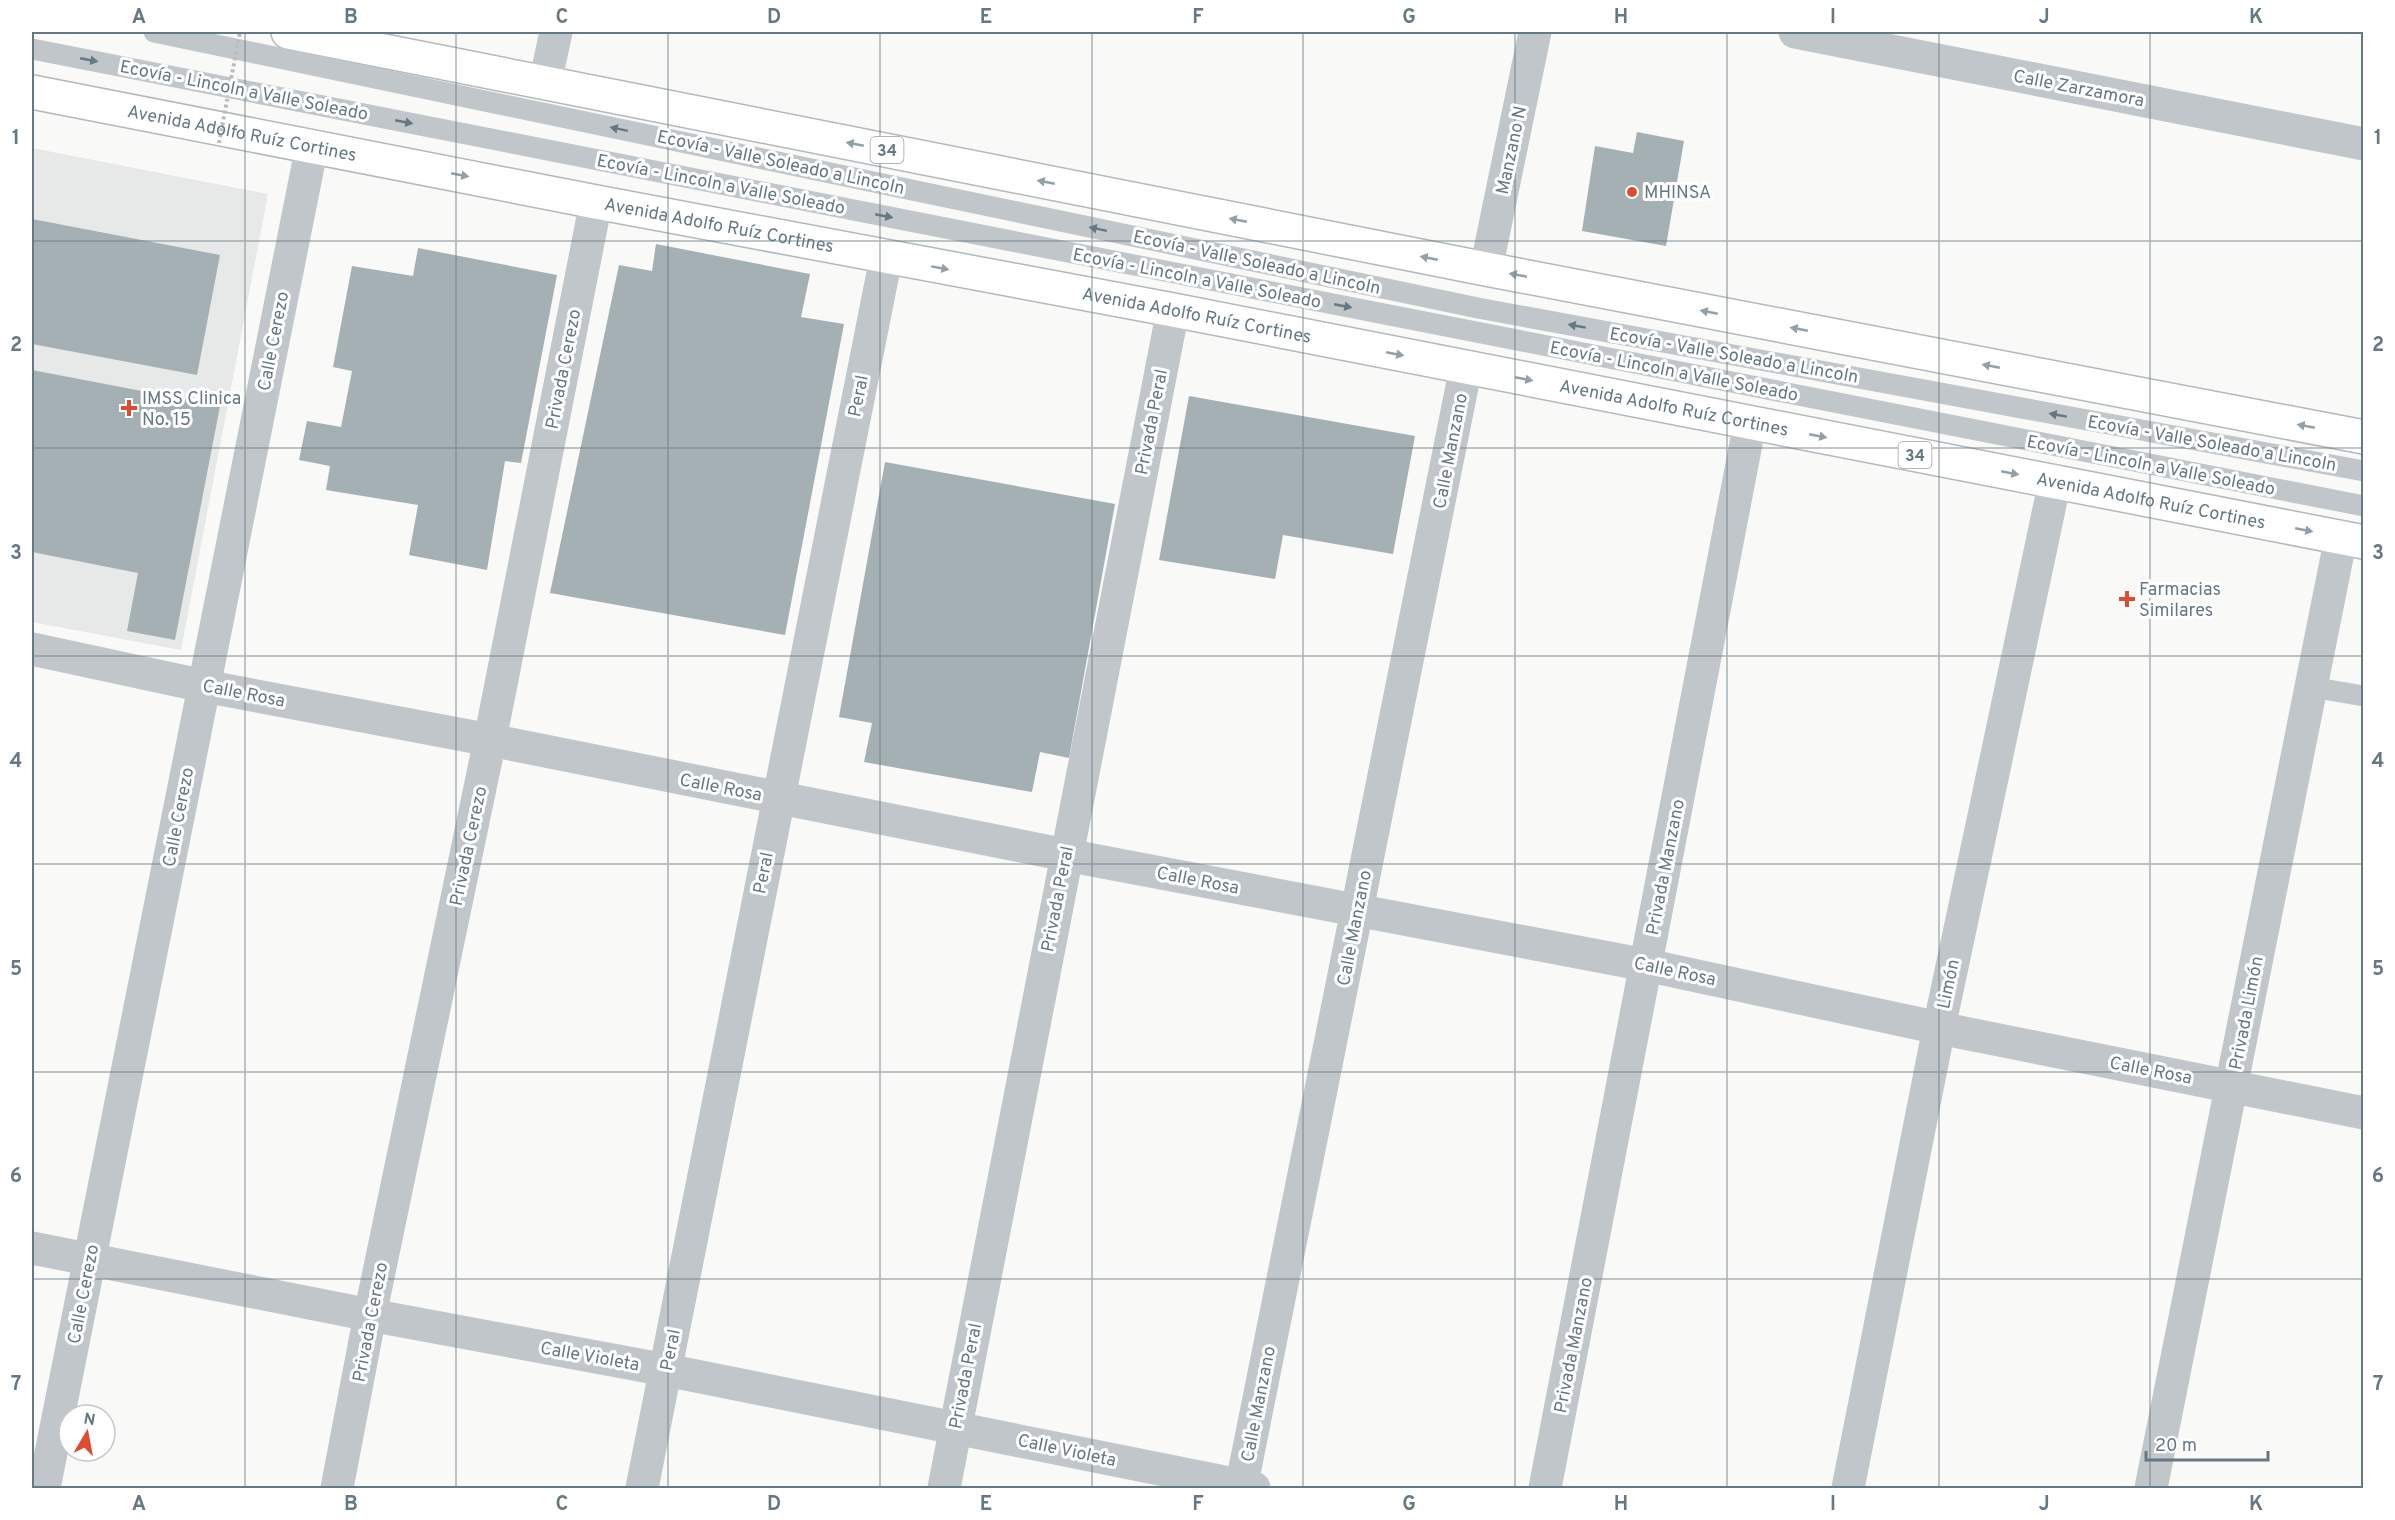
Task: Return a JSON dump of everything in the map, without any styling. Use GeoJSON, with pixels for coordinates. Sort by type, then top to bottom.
{"type":"FeatureCollection","features":[{"type":"Feature","properties":{"kind":"main road","name":"34"},"geometry":{"type":"LineString","coordinates":[[288,32],[1486,269],[2364,437]]}},
{"type":"Feature","properties":{"kind":"main road","name":"Avenida Adolfo Ruíz Cortines"},"geometry":{"type":"LineString","coordinates":[[32,92],[886,258],[1173,310],[2352,540]]}},
{"type":"Feature","properties":{"kind":"street"},"geometry":{"type":"LineString","coordinates":[[545,83],[555,32]]}},
{"type":"Feature","properties":{"kind":"street","name":"Manzano N"},"geometry":{"type":"LineString","coordinates":[[1486,269],[1535,32]]}},
{"type":"Feature","properties":{"kind":"street","name":"Calle Zarzamora"},"geometry":{"type":"LineString","coordinates":[[1794,32],[2364,144]]}},
{"type":"Feature","properties":{"kind":"street","name":"Calle Cerezo"},"geometry":{"type":"LineString","coordinates":[[44,1488],[312,146]]}},
{"type":"Feature","properties":{"kind":"street","name":"Privada Cerezo"},"geometry":{"type":"LineString","coordinates":[[337,1488],[370,1315],[490,740],[596,202]]}},
{"type":"Feature","properties":{"kind":"street","name":"Peral"},"geometry":{"type":"LineString","coordinates":[[642,1488],[777,798],[886,258]]}},
{"type":"Feature","properties":{"kind":"street","name":"Privada Peral"},"geometry":{"type":"LineString","coordinates":[[944,1488],[1173,310]]}},
{"type":"Feature","properties":{"kind":"street","name":"Calle Manzano"},"geometry":{"type":"LineString","coordinates":[[1246,1488],[1466,368]]}},
{"type":"Feature","properties":{"kind":"street","name":"Privada Manzano"},"geometry":{"type":"LineString","coordinates":[[1545,1488],[1750,423]]}},
{"type":"Feature","properties":{"kind":"street","name":"Limón"},"geometry":{"type":"LineString","coordinates":[[1848,1488],[1939,1028],[2055,482]]}},
{"type":"Feature","properties":{"kind":"street","name":"Privada Limón"},"geometry":{"type":"LineString","coordinates":[[2151,1488],[2311,687],[2352,540]]}},
{"type":"Feature","properties":{"kind":"street","name":"Calle Rosa"},"geometry":{"type":"LineString","coordinates":[[32,649],[204,686],[490,740],[1066,855],[1646,965],[1939,1028],[2364,1113]]}},
{"type":"Feature","properties":{"kind":"street","name":"Calle Violeta"},"geometry":{"type":"LineString","coordinates":[[32,1248],[956,1427],[1246,1488]]}},
{"type":"Feature","properties":{"kind":"lane","name":"Ecovía - Valle Soleado a Lincoln"},"geometry":{"type":"LineString","coordinates":[[154,32],[1478,308],[2364,471]]}},
{"type":"Feature","properties":{"kind":"lane","name":"Ecovía - Lincoln a Valle Soleado"},"geometry":{"type":"LineString","coordinates":[[32,49],[2364,506]]}},
{"type":"Feature","properties":{"kind":"lane"},"geometry":{"type":"LineString","coordinates":[[2311,687],[2364,696]]}},
{"type":"Feature","properties":{"kind":"path"},"geometry":{"type":"LineString","coordinates":[[219,143],[240,32]]}},
{"type":"Feature","properties":{"kind":"shaded area","name":"IMSS Clinica No. 15"},"geometry":{"type":"Polygon","coordinates":[[[32,148],[268,194],[181,650],[32,622],[32,148]]]}},
{"type":"Feature","properties":{"kind":"building","name":"MHINSA"},"geometry":{"type":"Polygon","coordinates":[[[1637,132],[1684,141],[1666,246],[1582,231],[1595,146],[1633,153],[1637,132]]]}},
{"type":"Feature","properties":{"kind":"building"},"geometry":{"type":"Polygon","coordinates":[[[32,219],[220,255],[197,375],[32,344],[32,219]]]}},
{"type":"Feature","properties":{"kind":"building"},"geometry":{"type":"Polygon","coordinates":[[[656,244],[810,274],[801,317],[844,324],[785,635],[550,593],[619,265],[652,271],[656,244]]]}},
{"type":"Feature","properties":{"kind":"building"},"geometry":{"type":"Polygon","coordinates":[[[418,248],[557,275],[521,463],[505,461],[487,570],[409,555],[418,505],[326,490],[330,466],[299,460],[307,421],[341,427],[352,371],[333,367],[352,266],[413,276],[418,248]]]}},
{"type":"Feature","properties":{"kind":"building"},"geometry":{"type":"Polygon","coordinates":[[[32,370],[220,406],[175,640],[127,631],[138,573],[32,552],[32,370]]]}},
{"type":"Feature","properties":{"kind":"building"},"geometry":{"type":"Polygon","coordinates":[[[1189,396],[1415,436],[1393,554],[1283,535],[1275,579],[1159,560],[1189,396]]]}},
{"type":"Feature","properties":{"kind":"building"},"geometry":{"type":"Polygon","coordinates":[[[885,462],[1115,504],[1069,758],[1040,752],[1032,792],[864,762],[872,723],[839,717],[885,462]]]}},
{"type":"Feature","properties":{"kind":"place","name":"MHINSA"},"geometry":{"type":"Point","coordinates":[1632,192]}},
{"type":"Feature","properties":{"kind":"place","name":"IMSS Clinica No. 15"},"geometry":{"type":"Point","coordinates":[129,408]}},
{"type":"Feature","properties":{"kind":"place","name":"Farmacias Similares"},"geometry":{"type":"Point","coordinates":[2127,599]}}]}
